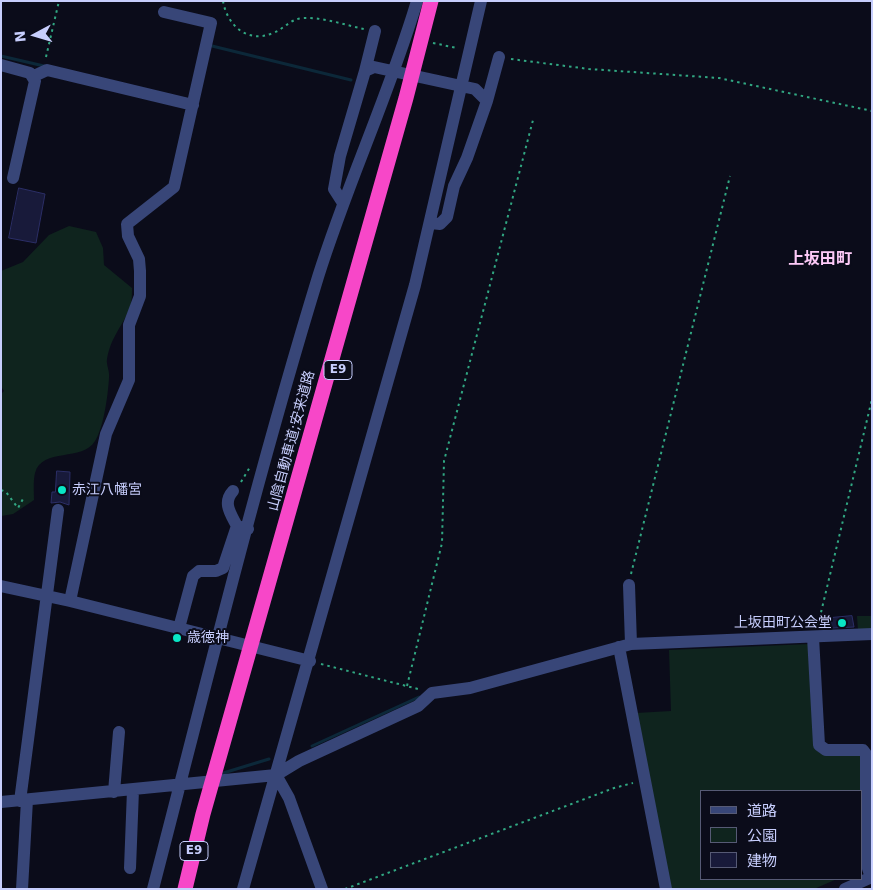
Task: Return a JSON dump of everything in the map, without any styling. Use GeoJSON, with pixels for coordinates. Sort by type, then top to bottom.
{"type":"FeatureCollection","features":[{"type":"Feature","properties":{"kind":"highway","name":"山陰自動車道;安来道路"},"geometry":{"type":"LineString","coordinates":[[410,99],[431,1]]}},
{"type":"Feature","properties":{"kind":"highway","name":"山陰自動車道;安来道路"},"geometry":{"type":"LineString","coordinates":[[185,889],[258,639],[330,363],[441,1]]}},
{"type":"Feature","properties":{"kind":"highway","name":"山陰自動車道;安来道路"},"geometry":{"type":"LineString","coordinates":[[195,889],[208,815]]}},
{"type":"Feature","properties":{"kind":"street"},"geometry":{"type":"LineString","coordinates":[[153,889],[217,638],[242,528],[343,203],[402,51],[417,1]]}},
{"type":"Feature","properties":{"kind":"street"},"geometry":{"type":"LineString","coordinates":[[243,889],[310,661],[431,223],[481,1]]}},
{"type":"Feature","properties":{"kind":"street"},"geometry":{"type":"LineString","coordinates":[[70,601],[106,434],[129,380],[129,325],[140,296],[140,271],[139,258],[128,236],[127,224],[174,187],[211,23],[164,12]]}},
{"type":"Feature","properties":{"kind":"street"},"geometry":{"type":"LineString","coordinates":[[343,203],[334,189],[340,156],[375,31]]}},
{"type":"Feature","properties":{"kind":"street"},"geometry":{"type":"LineString","coordinates":[[431,223],[440,224],[447,217],[454,186],[467,158],[487,101],[499,57]]}},
{"type":"Feature","properties":{"kind":"street"},"geometry":{"type":"LineString","coordinates":[[1,65],[25,71],[34,76]]}},
{"type":"Feature","properties":{"kind":"street"},"geometry":{"type":"LineString","coordinates":[[365,71],[374,67],[475,89],[487,101]]}},
{"type":"Feature","properties":{"kind":"street"},"geometry":{"type":"LineString","coordinates":[[34,76],[47,70],[193,105]]}},
{"type":"Feature","properties":{"kind":"street"},"geometry":{"type":"LineString","coordinates":[[13,178],[35,86],[34,76]]}},
{"type":"Feature","properties":{"kind":"street"},"geometry":{"type":"LineString","coordinates":[[233,491],[227,504],[242,528]]}},
{"type":"Feature","properties":{"kind":"street"},"geometry":{"type":"LineString","coordinates":[[22,889],[22,797],[58,510]]}},
{"type":"Feature","properties":{"kind":"street"},"geometry":{"type":"LineString","coordinates":[[179,628],[193,576],[199,571],[216,572],[223,568],[242,528]]}},
{"type":"Feature","properties":{"kind":"street"},"geometry":{"type":"LineString","coordinates":[[629,585],[625,645],[645,780],[666,889]]}},
{"type":"Feature","properties":{"kind":"street"},"geometry":{"type":"LineString","coordinates":[[1,586],[70,601],[310,661]]}},
{"type":"Feature","properties":{"kind":"street"},"geometry":{"type":"LineString","coordinates":[[1,802],[22,797],[114,787],[133,790],[276,775],[299,761],[418,706],[432,693],[470,688],[625,645],[872,634]]}},
{"type":"Feature","properties":{"kind":"street"},"geometry":{"type":"LineString","coordinates":[[814,637],[819,745],[826,750],[863,750],[866,754],[866,862],[871,878],[844,889]]}},
{"type":"Feature","properties":{"kind":"street"},"geometry":{"type":"LineString","coordinates":[[114,787],[119,732]]}},
{"type":"Feature","properties":{"kind":"street"},"geometry":{"type":"LineString","coordinates":[[276,775],[289,798],[322,889]]}},
{"type":"Feature","properties":{"kind":"street"},"geometry":{"type":"LineString","coordinates":[[130,868],[133,790]]}},
{"type":"Feature","properties":{"kind":"path"},"geometry":{"type":"LineString","coordinates":[[44,64],[59,1]]}},
{"type":"Feature","properties":{"kind":"path"},"geometry":{"type":"LineString","coordinates":[[223,1],[229,20],[238,30],[250,36],[274,33],[288,23],[303,18],[313,18],[375,31]]}},
{"type":"Feature","properties":{"kind":"path"},"geometry":{"type":"LineString","coordinates":[[432,43],[461,49]]}},
{"type":"Feature","properties":{"kind":"path"},"geometry":{"type":"LineString","coordinates":[[499,57],[589,68],[719,78],[872,111]]}},
{"type":"Feature","properties":{"kind":"path"},"geometry":{"type":"LineString","coordinates":[[408,686],[442,542],[444,461],[533,120]]}},
{"type":"Feature","properties":{"kind":"path"},"geometry":{"type":"LineString","coordinates":[[629,585],[730,176]]}},
{"type":"Feature","properties":{"kind":"path"},"geometry":{"type":"LineString","coordinates":[[814,637],[872,400]]}},
{"type":"Feature","properties":{"kind":"path"},"geometry":{"type":"LineString","coordinates":[[233,491],[244,479],[250,465]]}},
{"type":"Feature","properties":{"kind":"path"},"geometry":{"type":"LineString","coordinates":[[1,490],[6,492],[18,508],[23,499]]}},
{"type":"Feature","properties":{"kind":"path"},"geometry":{"type":"LineString","coordinates":[[310,661],[432,693]]}},
{"type":"Feature","properties":{"kind":"path"},"geometry":{"type":"LineString","coordinates":[[345,889],[614,788],[645,780]]}},
{"type":"Feature","properties":{"kind":"green space"},"geometry":{"type":"Polygon","coordinates":[[[69,226],[96,232],[103,248],[104,265],[132,288],[131,305],[114,337],[109,351],[107,361],[109,375],[107,401],[101,428],[95,441],[82,451],[54,457],[39,465],[34,476],[34,500],[13,514],[1,516],[1,394],[4,391],[1,386],[1,271],[23,262],[49,235],[69,226]]]}},
{"type":"Feature","properties":{"kind":"green space"},"geometry":{"type":"Polygon","coordinates":[[[857,616],[872,616],[872,630],[858,631],[857,616]]]}},
{"type":"Feature","properties":{"kind":"green space"},"geometry":{"type":"Polygon","coordinates":[[[810,644],[815,749],[820,753],[859,752],[863,757],[862,790],[700,790],[700,880],[835,880],[814,889],[671,889],[636,713],[671,711],[669,650],[810,644]]]}},
{"type":"Feature","properties":{"kind":"building"},"geometry":{"type":"Polygon","coordinates":[[[19,188],[45,194],[36,243],[9,238],[19,188]]]}},
{"type":"Feature","properties":{"kind":"building","name":"赤江八幡宮"},"geometry":{"type":"Polygon","coordinates":[[[57,471],[70,472],[69,505],[60,502],[51,503],[52,492],[55,492],[57,471]]]}},
{"type":"Feature","properties":{"kind":"building","name":"上坂田町公会堂"},"geometry":{"type":"Polygon","coordinates":[[[852,616],[854,627],[832,628],[831,618],[852,616]]]}},
{"type":"Feature","properties":{"kind":"waterway"},"geometry":{"type":"LineString","coordinates":[[208,45],[351,80]]}},
{"type":"Feature","properties":{"kind":"waterway"},"geometry":{"type":"LineString","coordinates":[[1,56],[44,66]]}},
{"type":"Feature","properties":{"kind":"waterway"},"geometry":{"type":"LineString","coordinates":[[312,746],[419,697]]}},
{"type":"Feature","properties":{"kind":"waterway"},"geometry":{"type":"LineString","coordinates":[[220,774],[269,759]]}},
{"type":"Feature","properties":{"kind":"place","name":"赤江八幡宮"},"geometry":{"type":"Point","coordinates":[62,490]}},
{"type":"Feature","properties":{"kind":"place","name":"上坂田町公会堂"},"geometry":{"type":"Point","coordinates":[842,623]}},
{"type":"Feature","properties":{"kind":"place","name":"歳徳神"},"geometry":{"type":"Point","coordinates":[177,638]}},
{"type":"Feature","properties":{"kind":"district","name":"上坂田町"},"geometry":{"type":"Point","coordinates":[820,260]}}]}
